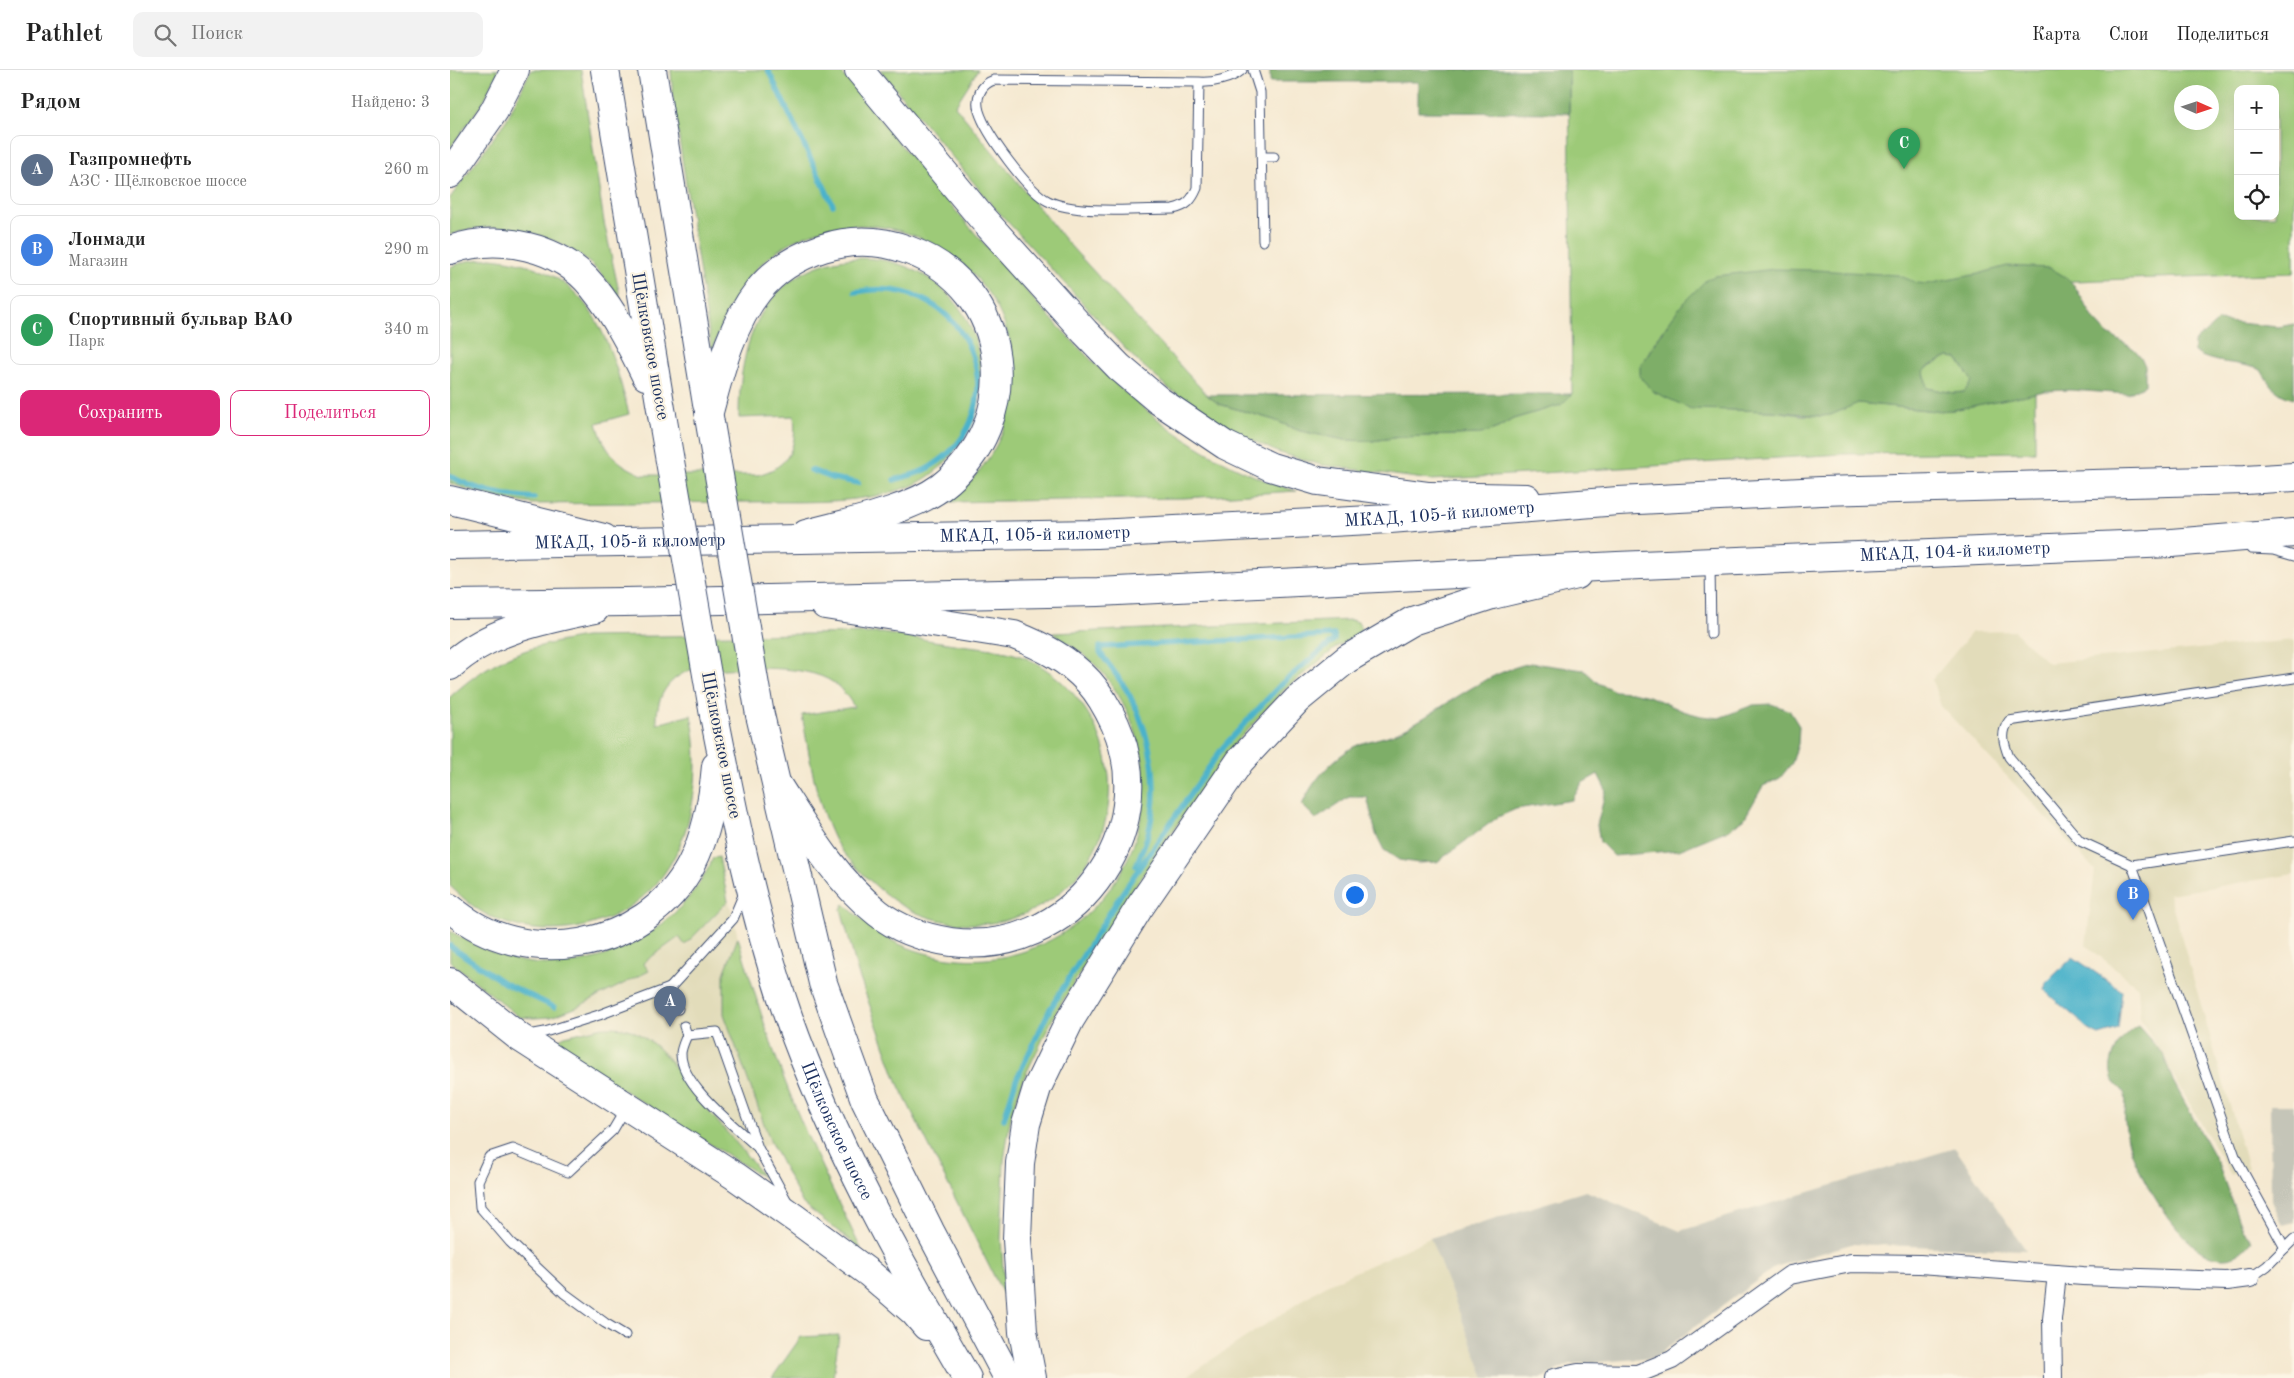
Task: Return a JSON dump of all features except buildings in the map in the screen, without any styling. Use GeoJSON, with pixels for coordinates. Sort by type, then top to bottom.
{"type":"FeatureCollection","features":[{"type":"Feature","properties":{"kind":"main road"},"geometry":{"type":"LineString","coordinates":[[450,174],[494,112],[515,70]]}},
{"type":"Feature","properties":{"kind":"main road","name":"Щёлковское шоссе"},"geometry":{"type":"LineString","coordinates":[[605,70],[661,410],[716,726],[747,876],[770,962],[789,1017],[826,1110],[890,1245],[963,1370]]}},
{"type":"Feature","properties":{"kind":"main road"},"geometry":{"type":"LineString","coordinates":[[652,70],[760,715],[824,983],[866,1100],[930,1231],[1005,1372]]}},
{"type":"Feature","properties":{"kind":"main road"},"geometry":{"type":"LineString","coordinates":[[859,70],[981,217],[1119,367],[1158,400],[1225,445],[1271,467],[1318,481],[1430,496],[1618,500],[1821,491],[2245,480],[2294,477]]}},
{"type":"Feature","properties":{"kind":"main road"},"geometry":{"type":"LineString","coordinates":[[450,250],[491,242],[519,244],[546,253],[571,267],[592,286],[609,309],[633,349],[661,410]]}},
{"type":"Feature","properties":{"kind":"main road"},"geometry":{"type":"LineString","coordinates":[[709,414],[721,368],[746,308],[758,290],[774,275],[791,262],[811,252],[832,245],[854,242],[876,242],[911,251],[937,264],[955,278],[970,294],[981,312],[990,332],[996,354],[996,398],[991,419],[982,439],[970,458],[950,479],[920,499],[874,516],[782,540]]}},
{"type":"Feature","properties":{"kind":"main road"},"geometry":{"type":"LineString","coordinates":[[450,500],[625,543]]}},
{"type":"Feature","properties":{"kind":"main road","name":"МКАД, 105-й километр"},"geometry":{"type":"LineString","coordinates":[[450,545],[1096,534],[1390,519],[1618,500]]}},
{"type":"Feature","properties":{"kind":"main road","name":"МКАД, 104-й километр"},"geometry":{"type":"LineString","coordinates":[[1617,566],[2171,543],[2294,533]]}},
{"type":"Feature","properties":{"kind":"main road"},"geometry":{"type":"LineString","coordinates":[[450,604],[1098,592],[1617,566]]}},
{"type":"Feature","properties":{"kind":"main road"},"geometry":{"type":"LineString","coordinates":[[1032,1378],[1023,1332],[1017,1239],[1020,1163],[1026,1124],[1037,1088],[1070,1020],[1140,908],[1240,761],[1297,700],[1348,659],[1412,621],[1492,595],[1617,566]]}},
{"type":"Feature","properties":{"kind":"main road"},"geometry":{"type":"LineString","coordinates":[[778,786],[820,852],[856,893],[878,914],[905,929],[934,939],[964,944],[994,942],[1024,935],[1052,922],[1076,904],[1097,881],[1113,855],[1124,826],[1128,796],[1126,758],[1120,736],[1108,708],[1084,678],[1068,662],[1042,645],[1014,634],[784,599]]}},
{"type":"Feature","properties":{"kind":"main road"},"geometry":{"type":"LineString","coordinates":[[450,666],[493,636],[538,621],[625,602]]}},
{"type":"Feature","properties":{"kind":"main road"},"geometry":{"type":"LineString","coordinates":[[450,908],[460,917],[489,933],[521,943],[554,946],[587,942],[618,932],[647,915],[676,886],[690,866],[704,835],[714,796],[716,726]]}},
{"type":"Feature","properties":{"kind":"main road"},"geometry":{"type":"LineString","coordinates":[[450,982],[519,1036],[796,1219],[884,1286],[914,1312],[963,1370]]}},
{"type":"Feature","properties":{"kind":"street"},"geometry":{"type":"LineString","coordinates":[[1553,1378],[1578,1373],[1637,1374],[1672,1360],[1790,1275],[1851,1263],[1920,1264],[2056,1274],[2227,1281],[2250,1278]]}},
{"type":"Feature","properties":{"kind":"street"},"geometry":{"type":"LineString","coordinates":[[2053,1378],[2052,1319],[2056,1274]]}},
{"type":"Feature","properties":{"kind":"lane"},"geometry":{"type":"LineString","coordinates":[[1199,82],[1196,188],[1192,198],[1184,207],[1173,209],[1079,208],[1048,201],[1036,193],[1019,176],[984,124],[978,109],[979,94],[986,82],[994,80],[1199,82],[1222,80],[1242,70]]}},
{"type":"Feature","properties":{"kind":"lane"},"geometry":{"type":"LineString","coordinates":[[1253,70],[1260,92],[1263,157],[1263,242]]}},
{"type":"Feature","properties":{"kind":"lane"},"geometry":{"type":"LineString","coordinates":[[1263,157],[1274,157]]}},
{"type":"Feature","properties":{"kind":"lane"},"geometry":{"type":"LineString","coordinates":[[2171,543],[2273,550],[2294,556]]}},
{"type":"Feature","properties":{"kind":"lane"},"geometry":{"type":"LineString","coordinates":[[1710,562],[1711,634]]}},
{"type":"Feature","properties":{"kind":"lane"},"geometry":{"type":"LineString","coordinates":[[2294,678],[2009,721],[2004,728],[2004,743],[2009,758],[2080,841],[2132,865],[2294,841]]}},
{"type":"Feature","properties":{"kind":"lane"},"geometry":{"type":"LineString","coordinates":[[2132,865],[2236,1159],[2285,1248]]}},
{"type":"Feature","properties":{"kind":"lane"},"geometry":{"type":"LineString","coordinates":[[519,1036],[545,1032],[670,988],[733,918],[746,890],[747,876]]}},
{"type":"Feature","properties":{"kind":"lane"},"geometry":{"type":"LineString","coordinates":[[670,988],[678,1009]]}},
{"type":"Feature","properties":{"kind":"lane"},"geometry":{"type":"LineString","coordinates":[[758,1148],[726,1118],[713,1109],[688,1076],[681,1054],[685,1031],[717,1032],[758,1148],[796,1219]]}},
{"type":"Feature","properties":{"kind":"lane"},"geometry":{"type":"LineString","coordinates":[[626,1335],[605,1323],[564,1293],[510,1242],[480,1208],[478,1181],[489,1157],[513,1149],[568,1172],[613,1130],[627,1106]]}},
{"type":"Feature","properties":{"kind":"lane"},"geometry":{"type":"LineString","coordinates":[[2250,1278],[2267,1266],[2294,1238]]}},
{"type":"Feature","properties":{"kind":"shaded area"},"geometry":{"type":"Polygon","coordinates":[[[2014,631],[2048,663],[2294,640],[2294,874],[2169,894],[2248,1168],[2231,1175],[2140,1018],[2138,987],[2086,945],[2095,870],[1941,706],[1932,680],[1972,632],[2014,631]]]}},
{"type":"Feature","properties":{"kind":"shaded area"},"geometry":{"type":"Polygon","coordinates":[[[729,901],[738,937],[724,974],[724,1014],[771,1143],[746,1153],[705,1107],[658,1048],[636,1032],[620,1027],[583,1030],[575,1008],[648,971],[643,963],[679,937],[685,945],[729,901]]]}},
{"type":"Feature","properties":{"kind":"shaded area"},"geometry":{"type":"Polygon","coordinates":[[[2270,1105],[2294,1105],[2294,1222],[2282,1225],[2271,1201],[2270,1105]]]}},
{"type":"Feature","properties":{"kind":"shaded area"},"geometry":{"type":"Polygon","coordinates":[[[1955,1148],[2026,1250],[1851,1244],[1775,1267],[1653,1358],[1570,1364],[1542,1378],[1485,1378],[1430,1238],[1586,1191],[1680,1231],[1955,1148]]]}},
{"type":"Feature","properties":{"kind":"shaded area"},"geometry":{"type":"Polygon","coordinates":[[[1430,1238],[1485,1378],[1184,1378],[1324,1286],[1430,1238]]]}},
{"type":"Feature","properties":{"kind":"green space"},"geometry":{"type":"Polygon","coordinates":[[[450,70],[499,70],[482,104],[450,148],[450,70]]]}},
{"type":"Feature","properties":{"kind":"green space"},"geometry":{"type":"Polygon","coordinates":[[[531,70],[581,70],[604,222],[621,301],[604,277],[589,262],[553,240],[533,233],[512,229],[470,230],[450,235],[450,198],[507,119],[531,70]]]}},
{"type":"Feature","properties":{"kind":"green space"},"geometry":{"type":"Polygon","coordinates":[[[671,70],[839,70],[996,257],[1049,316],[1111,379],[1177,433],[1213,456],[1253,475],[1296,491],[1184,498],[948,502],[984,465],[1000,437],[1006,421],[1013,387],[1008,336],[989,294],[957,260],[917,237],[873,226],[827,229],[784,247],[746,281],[740,289],[718,333],[712,352],[673,100],[671,70]]]}},
{"type":"Feature","properties":{"kind":"green space"},"geometry":{"type":"Polygon","coordinates":[[[880,70],[978,70],[955,106],[1066,241],[1207,395],[1219,404],[1274,420],[1300,431],[1345,440],[1372,441],[1400,437],[1481,434],[1498,428],[1513,419],[1560,405],[1572,394],[1569,70],[2294,70],[2294,273],[2020,283],[1663,330],[1640,367],[1731,410],[1772,411],[1801,415],[1822,416],[1858,403],[1936,411],[1953,410],[2035,392],[2035,452],[1842,454],[1431,480],[1322,465],[1277,452],[1233,431],[1168,388],[1130,354],[993,206],[880,70]]]}},
{"type":"Feature","properties":{"kind":"green space"},"geometry":{"type":"Polygon","coordinates":[[[1270,70],[1569,70],[1569,113],[1418,112],[1418,82],[1270,82],[1270,70]]]}},
{"type":"Feature","properties":{"kind":"green space"},"geometry":{"type":"Polygon","coordinates":[[[491,258],[524,264],[551,275],[572,290],[588,309],[602,331],[612,356],[629,414],[597,423],[600,433],[608,449],[618,461],[643,475],[757,475],[777,467],[784,461],[789,454],[794,437],[794,416],[739,418],[741,379],[749,342],[759,318],[782,288],[811,269],[844,259],[877,259],[910,268],[939,286],[962,312],[979,355],[981,383],[977,410],[963,440],[941,467],[922,481],[911,486],[870,497],[807,502],[533,504],[491,497],[450,483],[450,267],[467,261],[491,258]]]}},
{"type":"Feature","properties":{"kind":"green space"},"geometry":{"type":"Polygon","coordinates":[[[2007,266],[2050,268],[2067,278],[2074,285],[2094,319],[2108,334],[2134,349],[2141,357],[2145,366],[2145,385],[2128,394],[2070,390],[2045,391],[1953,410],[1936,411],[1858,403],[1831,415],[1822,416],[1772,411],[1691,409],[1654,392],[1640,377],[1640,367],[1671,319],[1684,302],[1706,280],[1715,276],[1775,269],[1816,270],[1898,275],[1917,283],[1927,284],[2007,266]],[[1948,357],[1931,365],[1924,371],[1927,388],[1954,393],[1964,392],[1972,381],[1957,358],[1948,357]]]}},
{"type":"Feature","properties":{"kind":"green space"},"geometry":{"type":"Polygon","coordinates":[[[2218,321],[2278,327],[2294,324],[2294,399],[2274,389],[2261,370],[2210,359],[2194,352],[2194,342],[2218,321]]]}},
{"type":"Feature","properties":{"kind":"green space"},"geometry":{"type":"Polygon","coordinates":[[[1948,357],[1957,358],[1973,381],[1964,392],[1954,393],[1927,388],[1924,371],[1931,365],[1948,357]]]}},
{"type":"Feature","properties":{"kind":"green space"},"geometry":{"type":"Polygon","coordinates":[[[1572,394],[1561,405],[1513,419],[1498,428],[1481,434],[1400,437],[1372,441],[1345,440],[1300,431],[1274,420],[1219,404],[1207,395],[1572,394]]]}},
{"type":"Feature","properties":{"kind":"green space"},"geometry":{"type":"Polygon","coordinates":[[[1351,620],[1358,622],[1361,628],[1358,634],[1338,646],[1286,688],[1228,751],[1126,899],[1056,1012],[1022,1082],[1010,1121],[1004,1161],[1001,1239],[1005,1298],[899,1086],[858,973],[841,909],[844,904],[863,921],[899,944],[962,959],[1019,953],[1069,929],[1109,890],[1135,842],[1144,787],[1135,729],[1098,667],[1086,656],[1053,633],[1351,620]]]}},
{"type":"Feature","properties":{"kind":"green space"},"geometry":{"type":"Polygon","coordinates":[[[882,633],[999,650],[1018,655],[1036,663],[1065,685],[1088,713],[1102,744],[1109,776],[1108,810],[1098,842],[1080,872],[1053,898],[1028,913],[999,922],[980,924],[939,920],[901,905],[864,875],[839,847],[827,824],[818,794],[802,715],[854,707],[840,688],[821,676],[786,669],[765,668],[690,670],[675,679],[664,691],[658,706],[657,724],[691,715],[695,736],[695,781],[687,826],[679,847],[669,866],[656,884],[640,899],[622,911],[582,927],[560,930],[538,929],[517,926],[489,916],[471,905],[450,886],[450,697],[466,683],[497,663],[512,655],[528,650],[585,637],[882,633]]]}},
{"type":"Feature","properties":{"kind":"green space"},"geometry":{"type":"Polygon","coordinates":[[[1531,663],[1584,670],[1598,683],[1615,691],[1649,696],[1683,711],[1701,716],[1719,718],[1753,705],[1771,704],[1789,710],[1799,726],[1798,744],[1792,763],[1780,778],[1763,786],[1744,819],[1728,830],[1679,850],[1614,856],[1600,842],[1597,825],[1606,790],[1598,774],[1582,783],[1572,800],[1516,809],[1498,817],[1437,862],[1418,863],[1399,860],[1384,850],[1376,834],[1367,797],[1349,797],[1316,819],[1302,805],[1310,789],[1321,775],[1333,762],[1353,747],[1400,731],[1480,683],[1513,668],[1531,663]]]}},
{"type":"Feature","properties":{"kind":"green space"},"geometry":{"type":"Polygon","coordinates":[[[719,857],[728,901],[685,945],[679,937],[643,963],[649,971],[575,1008],[551,1017],[519,1017],[450,961],[450,931],[482,948],[516,960],[546,964],[576,962],[605,955],[633,944],[658,927],[680,907],[699,884],[713,858],[719,857]]]}},
{"type":"Feature","properties":{"kind":"green space"},"geometry":{"type":"Polygon","coordinates":[[[738,937],[767,1032],[788,1089],[814,1150],[861,1249],[803,1204],[771,1143],[724,1014],[724,974],[738,937]]]}},
{"type":"Feature","properties":{"kind":"green space"},"geometry":{"type":"Polygon","coordinates":[[[2138,1026],[2163,1054],[2173,1081],[2218,1164],[2242,1229],[2252,1240],[2235,1255],[2217,1257],[2199,1249],[2181,1233],[2164,1212],[2138,1168],[2127,1136],[2125,1095],[2113,1080],[2111,1065],[2116,1049],[2126,1035],[2138,1026]]]}},
{"type":"Feature","properties":{"kind":"green space"},"geometry":{"type":"Polygon","coordinates":[[[603,1027],[633,1031],[657,1047],[763,1177],[549,1044],[565,1036],[603,1027]]]}},
{"type":"Feature","properties":{"kind":"green space"},"geometry":{"type":"Polygon","coordinates":[[[839,1335],[833,1378],[772,1378],[801,1337],[839,1335]]]}},
{"type":"Feature","properties":{"kind":"water"},"geometry":{"type":"Polygon","coordinates":[[[2073,957],[2122,991],[2118,1029],[2099,1035],[2095,1033],[2088,1029],[2044,989],[2047,982],[2073,957]]]}},
{"type":"Feature","properties":{"kind":"waterway"},"geometry":{"type":"LineString","coordinates":[[768,70],[833,205]]}},
{"type":"Feature","properties":{"kind":"waterway"},"geometry":{"type":"LineString","coordinates":[[855,292],[894,291],[927,302],[953,322],[970,349],[978,381],[974,412],[959,442],[930,467],[894,480]]}},
{"type":"Feature","properties":{"kind":"waterway"},"geometry":{"type":"LineString","coordinates":[[811,470],[832,478],[858,483]]}},
{"type":"Feature","properties":{"kind":"waterway"},"geometry":{"type":"LineString","coordinates":[[450,476],[471,486],[491,492],[534,498]]}},
{"type":"Feature","properties":{"kind":"waterway"},"geometry":{"type":"LineString","coordinates":[[1004,1119],[1016,1080],[1050,1009],[1120,896],[1223,747],[1281,684],[1334,640],[1334,635],[1100,647],[1100,652],[1127,690],[1138,712],[1149,746],[1152,763],[1154,781],[1152,817],[1147,838],[1136,866]]}},
{"type":"Feature","properties":{"kind":"waterway"},"geometry":{"type":"LineString","coordinates":[[450,946],[504,983],[554,1007]]}},
{"type":"Feature","properties":{"kind":"place","name":"Спортивный бульвар ВАО"},"geometry":{"type":"Point","coordinates":[1904,169]}},
{"type":"Feature","properties":{"kind":"place","name":"Лонмади"},"geometry":{"type":"Point","coordinates":[2133,920]}},
{"type":"Feature","properties":{"kind":"place","name":"Газпромнефть"},"geometry":{"type":"Point","coordinates":[670,1027]}}]}
